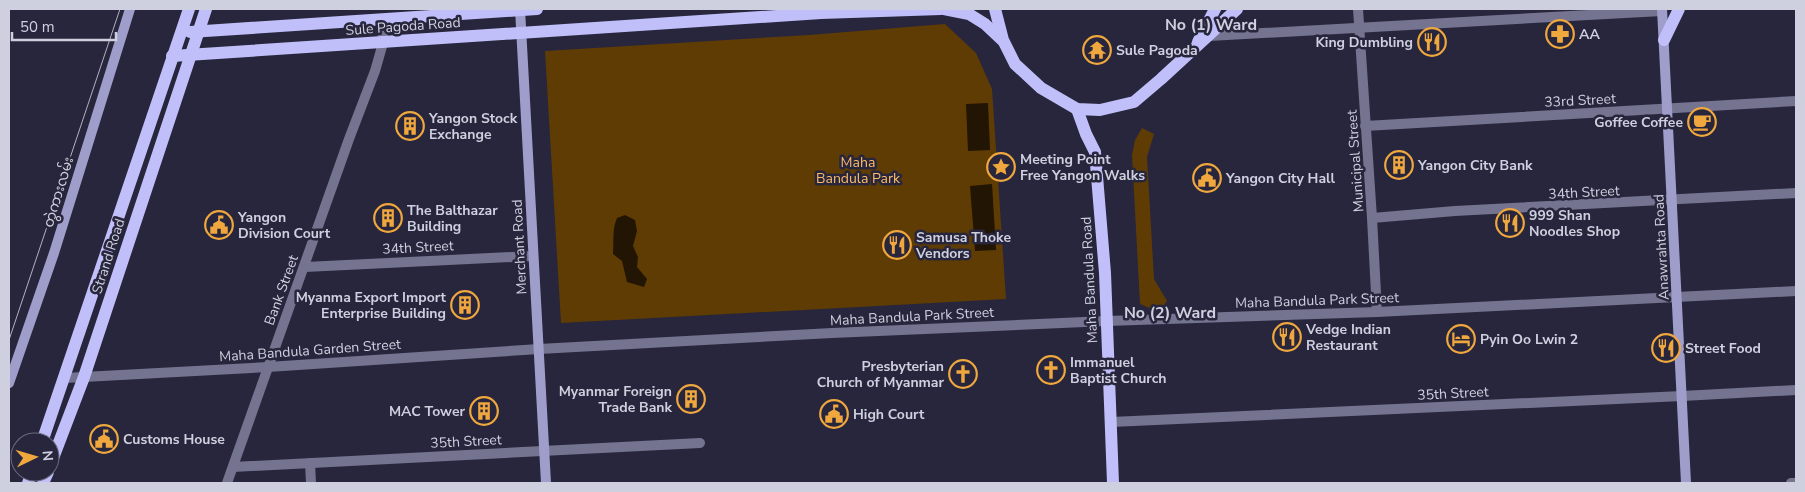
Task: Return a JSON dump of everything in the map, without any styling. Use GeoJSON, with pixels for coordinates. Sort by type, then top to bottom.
{"type":"FeatureCollection","features":[{"type":"Feature","properties":{"kind":"main road","name":"တွဲကားလမ်း"},"geometry":{"type":"LineString","coordinates":[[9,383],[54,253],[130,9]]}},
{"type":"Feature","properties":{"kind":"main road","name":"Strand Road"},"geometry":{"type":"LineString","coordinates":[[46,432],[189,9]]}},
{"type":"Feature","properties":{"kind":"main road","name":"Strand Road"},"geometry":{"type":"LineString","coordinates":[[60,440],[84,377],[206,9]]}},
{"type":"Feature","properties":{"kind":"main road","name":"Merchant Road"},"geometry":{"type":"LineString","coordinates":[[520,9],[546,483]]}},
{"type":"Feature","properties":{"kind":"main road","name":"Sule Pagoda Road"},"geometry":{"type":"LineString","coordinates":[[181,32],[537,9]]}},
{"type":"Feature","properties":{"kind":"main road","name":"Sule Pagoda Road"},"geometry":{"type":"LineString","coordinates":[[190,55],[821,13],[943,9],[969,14],[985,24],[1003,40]]}},
{"type":"Feature","properties":{"kind":"main road"},"geometry":{"type":"LineString","coordinates":[[995,9],[1003,40],[1015,64],[1041,88],[1076,109],[1100,110],[1134,102],[1238,9]]}},
{"type":"Feature","properties":{"kind":"main road"},"geometry":{"type":"LineString","coordinates":[[1194,48],[1215,9]]}},
{"type":"Feature","properties":{"kind":"main road"},"geometry":{"type":"LineString","coordinates":[[1664,40],[1679,9]]}},
{"type":"Feature","properties":{"kind":"main road","name":"Anawrahta Road"},"geometry":{"type":"LineString","coordinates":[[1662,10],[1686,483]]}},
{"type":"Feature","properties":{"kind":"main road"},"geometry":{"type":"LineString","coordinates":[[172,56],[190,55]]}},
{"type":"Feature","properties":{"kind":"main road","name":"Maha Bandula Road"},"geometry":{"type":"LineString","coordinates":[[1076,109],[1095,152],[1116,422],[1113,483]]}},
{"type":"Feature","properties":{"kind":"street","name":"Municipal Street"},"geometry":{"type":"LineString","coordinates":[[1358,9],[1377,312]]}},
{"type":"Feature","properties":{"kind":"street"},"geometry":{"type":"LineString","coordinates":[[1209,36],[1662,10]]}},
{"type":"Feature","properties":{"kind":"street","name":"Bank Street"},"geometry":{"type":"LineString","coordinates":[[227,483],[375,71],[384,43],[382,20]]}},
{"type":"Feature","properties":{"kind":"street","name":"33rd Street"},"geometry":{"type":"LineString","coordinates":[[1365,126],[1796,101]]}},
{"type":"Feature","properties":{"kind":"street","name":"34th Street"},"geometry":{"type":"LineString","coordinates":[[1372,218],[1796,193]]}},
{"type":"Feature","properties":{"kind":"street","name":"34th Street"},"geometry":{"type":"LineString","coordinates":[[305,267],[533,256]]}},
{"type":"Feature","properties":{"kind":"street","name":"Maha Bandula Park Street"},"geometry":{"type":"LineString","coordinates":[[538,348],[1107,321],[1377,312],[1796,290]]}},
{"type":"Feature","properties":{"kind":"street","name":"Maha Bandula Garden Street"},"geometry":{"type":"LineString","coordinates":[[65,378],[268,367],[538,348]]}},
{"type":"Feature","properties":{"kind":"street","name":"35th Street"},"geometry":{"type":"LineString","coordinates":[[1116,422],[1796,390]]}},
{"type":"Feature","properties":{"kind":"street","name":"35th Street"},"geometry":{"type":"LineString","coordinates":[[233,467],[700,443]]}},
{"type":"Feature","properties":{"kind":"street"},"geometry":{"type":"LineString","coordinates":[[310,463],[311,483]]}},
{"type":"Feature","properties":{"kind":"street"},"geometry":{"type":"LineString","coordinates":[[1791,483],[1796,483]]}},
{"type":"Feature","properties":{"kind":"green space","name":"Maha Bandula Park"},"geometry":{"type":"Polygon","coordinates":[[[945,24],[976,53],[992,89],[1006,299],[561,323],[545,51],[809,35],[945,24]]]}},
{"type":"Feature","properties":{"kind":"green space"},"geometry":{"type":"Polygon","coordinates":[[[1142,128],[1154,134],[1147,157],[1154,279],[1167,301],[1159,312],[1140,304],[1132,155],[1135,140],[1142,128]]]}},
{"type":"Feature","properties":{"kind":"shaded area"},"geometry":{"type":"Polygon","coordinates":[[[988,103],[990,150],[968,151],[966,104],[988,103]]]}},
{"type":"Feature","properties":{"kind":"shaded area"},"geometry":{"type":"Polygon","coordinates":[[[992,184],[996,250],[975,251],[970,186],[992,184]]]}},
{"type":"Feature","properties":{"kind":"shaded area"},"geometry":{"type":"Polygon","coordinates":[[[625,215],[635,220],[637,231],[633,246],[638,257],[637,267],[647,279],[644,287],[627,282],[622,261],[613,254],[615,222],[617,218],[625,215]]]}},
{"type":"Feature","properties":{"kind":"tram line"},"geometry":{"type":"LineString","coordinates":[[9,340],[120,9]]}},
{"type":"Feature","properties":{"kind":"place","name":"AA"},"geometry":{"type":"Point","coordinates":[1560,34]}},
{"type":"Feature","properties":{"kind":"place","name":"King Dumbling"},"geometry":{"type":"Point","coordinates":[1432,42]}},
{"type":"Feature","properties":{"kind":"place","name":"Sule Pagoda"},"geometry":{"type":"Point","coordinates":[1097,50]}},
{"type":"Feature","properties":{"kind":"place","name":"Goffee Coffee"},"geometry":{"type":"Point","coordinates":[1702,122]}},
{"type":"Feature","properties":{"kind":"place","name":"Yangon Stock Exchange"},"geometry":{"type":"Point","coordinates":[410,126]}},
{"type":"Feature","properties":{"kind":"place","name":"Yangon City Bank"},"geometry":{"type":"Point","coordinates":[1399,165]}},
{"type":"Feature","properties":{"kind":"place","name":"Meeting Point Free Yangon Walks"},"geometry":{"type":"Point","coordinates":[1001,167]}},
{"type":"Feature","properties":{"kind":"place","name":"Yangon City Hall"},"geometry":{"type":"Point","coordinates":[1207,178]}},
{"type":"Feature","properties":{"kind":"place","name":"The Balthazar Building"},"geometry":{"type":"Point","coordinates":[388,218]}},
{"type":"Feature","properties":{"kind":"place","name":"999 Shan Noodles Shop"},"geometry":{"type":"Point","coordinates":[1510,223]}},
{"type":"Feature","properties":{"kind":"place","name":"Yangon Division Court"},"geometry":{"type":"Point","coordinates":[219,225]}},
{"type":"Feature","properties":{"kind":"place","name":"Samusa Thoke Vendors"},"geometry":{"type":"Point","coordinates":[897,245]}},
{"type":"Feature","properties":{"kind":"place","name":"Myanma Export Import Enterprise Building"},"geometry":{"type":"Point","coordinates":[465,305]}},
{"type":"Feature","properties":{"kind":"place","name":"Vedge Indian Restaurant"},"geometry":{"type":"Point","coordinates":[1287,337]}},
{"type":"Feature","properties":{"kind":"place","name":"Pyin Oo Lwin 2"},"geometry":{"type":"Point","coordinates":[1461,339]}},
{"type":"Feature","properties":{"kind":"place","name":"Street Food"},"geometry":{"type":"Point","coordinates":[1666,348]}},
{"type":"Feature","properties":{"kind":"place","name":"Immanuel Baptist Church"},"geometry":{"type":"Point","coordinates":[1051,370]}},
{"type":"Feature","properties":{"kind":"place","name":"Presbyterian Church of Myanmar"},"geometry":{"type":"Point","coordinates":[963,374]}},
{"type":"Feature","properties":{"kind":"place","name":"Myanmar Foreign Trade Bank"},"geometry":{"type":"Point","coordinates":[691,399]}},
{"type":"Feature","properties":{"kind":"place","name":"MAC Tower"},"geometry":{"type":"Point","coordinates":[484,411]}},
{"type":"Feature","properties":{"kind":"place","name":"High Court"},"geometry":{"type":"Point","coordinates":[834,414]}},
{"type":"Feature","properties":{"kind":"place","name":"Customs House"},"geometry":{"type":"Point","coordinates":[104,439]}},
{"type":"Feature","properties":{"kind":"district","name":"No (1) Ward"},"geometry":{"type":"Point","coordinates":[1211,24]}},
{"type":"Feature","properties":{"kind":"district","name":"No (2) Ward"},"geometry":{"type":"Point","coordinates":[1170,312]}}]}
